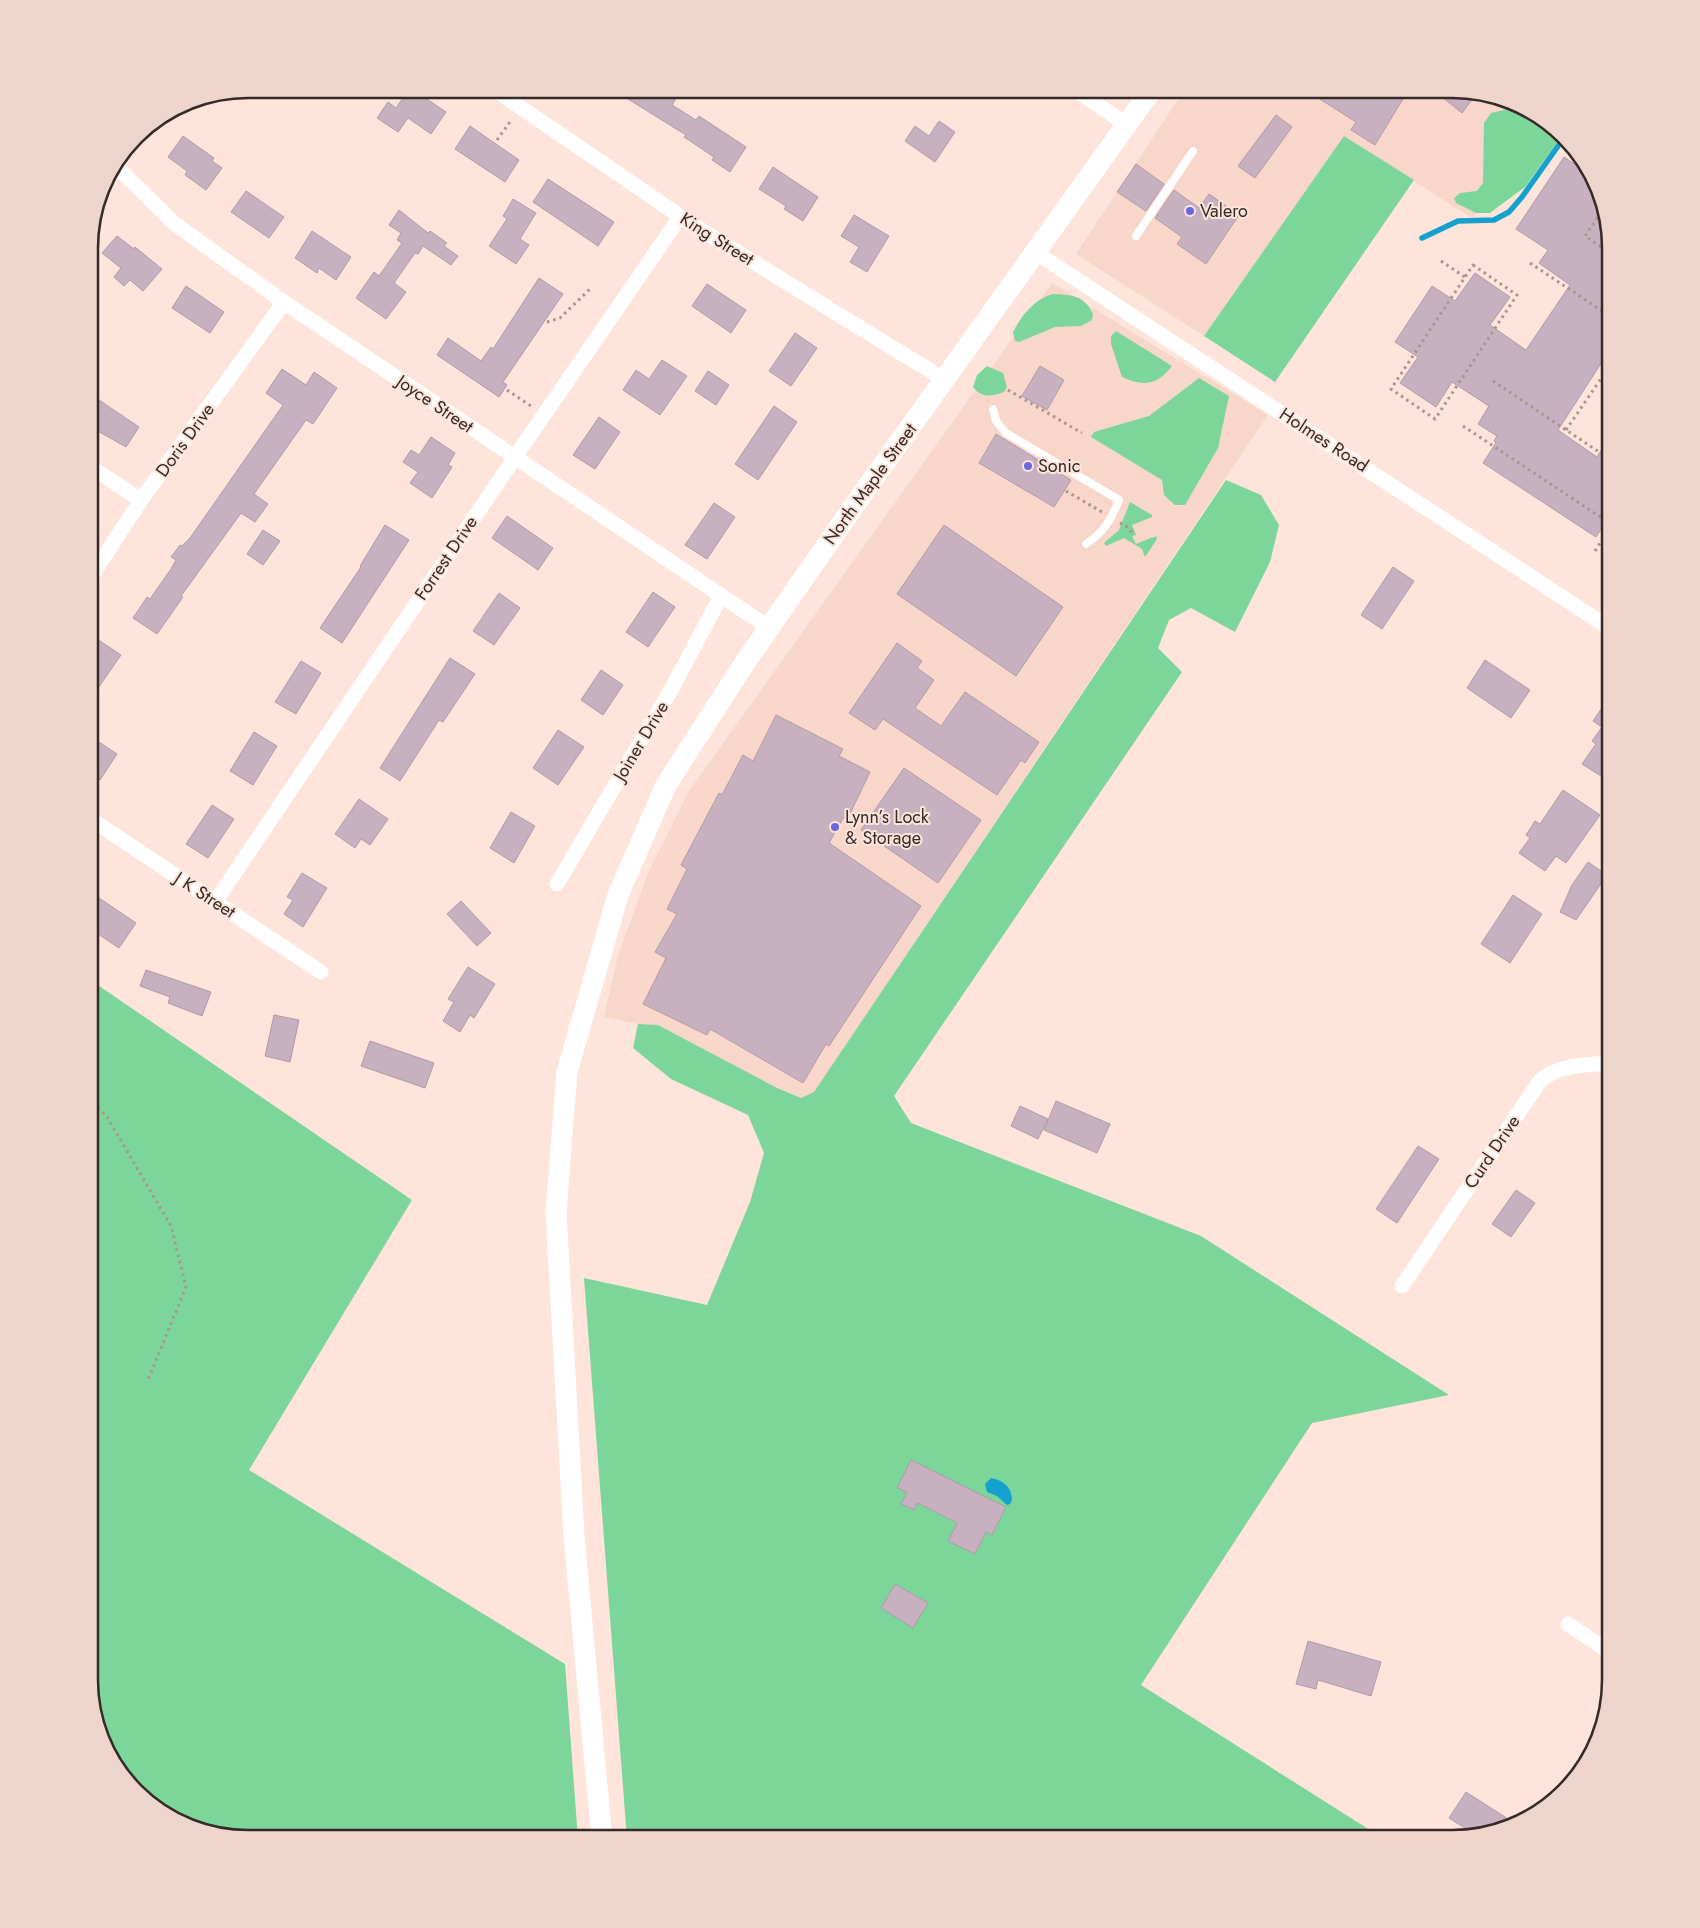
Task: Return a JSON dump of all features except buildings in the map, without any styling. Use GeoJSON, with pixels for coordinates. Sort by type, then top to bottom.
{"type":"FeatureCollection","features":[{"type":"Feature","properties":{"kind":"main road","name":"North Maple Street"},"geometry":{"type":"LineString","coordinates":[[601,1830],[574,1536],[556,1212],[567,1072],[618,896],[666,785],[768,627],[1145,98]]}},
{"type":"Feature","properties":{"kind":"street","name":"King Street"},"geometry":{"type":"LineString","coordinates":[[508,98],[680,217],[945,380]]}},
{"type":"Feature","properties":{"kind":"street"},"geometry":{"type":"LineString","coordinates":[[1087,98],[1126,124]]}},
{"type":"Feature","properties":{"kind":"street","name":"Joyce Street"},"geometry":{"type":"LineString","coordinates":[[120,170],[175,224],[284,302],[768,627]]}},
{"type":"Feature","properties":{"kind":"street","name":"Forrest Drive"},"geometry":{"type":"LineString","coordinates":[[215,902],[515,456],[680,217]]}},
{"type":"Feature","properties":{"kind":"street","name":"Holmes Road"},"geometry":{"type":"LineString","coordinates":[[1036,253],[1602,623]]}},
{"type":"Feature","properties":{"kind":"street","name":"Doris Drive"},"geometry":{"type":"LineString","coordinates":[[98,566],[141,500],[284,302]]}},
{"type":"Feature","properties":{"kind":"street"},"geometry":{"type":"LineString","coordinates":[[98,472],[141,500]]}},
{"type":"Feature","properties":{"kind":"street","name":"Joiner Drive"},"geometry":{"type":"LineString","coordinates":[[557,884],[671,690],[721,596]]}},
{"type":"Feature","properties":{"kind":"street","name":"J K Street"},"geometry":{"type":"LineString","coordinates":[[98,824],[321,972]]}},
{"type":"Feature","properties":{"kind":"street","name":"Curd Drive"},"geometry":{"type":"LineString","coordinates":[[1402,1286],[1540,1081],[1547,1074],[1558,1070],[1602,1064]]}},
{"type":"Feature","properties":{"kind":"street"},"geometry":{"type":"LineString","coordinates":[[1568,1624],[1602,1647]]}},
{"type":"Feature","properties":{"kind":"lane"},"geometry":{"type":"LineString","coordinates":[[1136,236],[1193,151]]}},
{"type":"Feature","properties":{"kind":"lane"},"geometry":{"type":"LineString","coordinates":[[993,409],[996,421],[1006,433],[1119,500],[1111,521],[1101,534],[1086,544]]}},
{"type":"Feature","properties":{"kind":"path"},"geometry":{"type":"LineString","coordinates":[[498,140],[521,106]]}},
{"type":"Feature","properties":{"kind":"path"},"geometry":{"type":"LineString","coordinates":[[1599,217],[1586,236],[1602,248]]}},
{"type":"Feature","properties":{"kind":"path"},"geometry":{"type":"LineString","coordinates":[[1441,261],[1465,277]]}},
{"type":"Feature","properties":{"kind":"path"},"geometry":{"type":"LineString","coordinates":[[1530,263],[1602,310]]}},
{"type":"Feature","properties":{"kind":"path"},"geometry":{"type":"LineString","coordinates":[[1473,265],[1517,295],[1435,419],[1391,390],[1465,277],[1473,265]]}},
{"type":"Feature","properties":{"kind":"path"},"geometry":{"type":"LineString","coordinates":[[547,322],[560,318],[591,288]]}},
{"type":"Feature","properties":{"kind":"path"},"geometry":{"type":"LineString","coordinates":[[1566,430],[1602,377]]}},
{"type":"Feature","properties":{"kind":"path"},"geometry":{"type":"LineString","coordinates":[[1493,381],[1602,454]]}},
{"type":"Feature","properties":{"kind":"path"},"geometry":{"type":"LineString","coordinates":[[507,390],[544,414]]}},
{"type":"Feature","properties":{"kind":"path"},"geometry":{"type":"LineString","coordinates":[[1008,390],[1082,433]]}},
{"type":"Feature","properties":{"kind":"path"},"geometry":{"type":"LineString","coordinates":[[1463,426],[1602,519]]}},
{"type":"Feature","properties":{"kind":"path"},"geometry":{"type":"LineString","coordinates":[[1595,551],[1602,540]]}},
{"type":"Feature","properties":{"kind":"path"},"geometry":{"type":"LineString","coordinates":[[98,1108],[106,1117],[172,1226],[186,1287],[148,1380]]}},
{"type":"Feature","properties":{"kind":"shaded area"},"geometry":{"type":"Polygon","coordinates":[[[1179,98],[1462,98],[1481,100],[1510,109],[1536,123],[1472,218],[1344,137],[1204,336],[1076,254],[1179,98]]]}},
{"type":"Feature","properties":{"kind":"shaded area"},"geometry":{"type":"Polygon","coordinates":[[[1052,283],[1268,415],[814,1092],[801,1098],[777,1088],[658,1025],[638,1024],[604,1017],[618,956],[648,873],[689,791],[1052,283]]]}},
{"type":"Feature","properties":{"kind":"green space"},"geometry":{"type":"Polygon","coordinates":[[[1507,108],[1510,109],[1536,123],[1558,142],[1525,187],[1490,213],[1476,213],[1456,203],[1454,198],[1460,193],[1477,191],[1483,183],[1484,123],[1491,113],[1507,108]]]}},
{"type":"Feature","properties":{"kind":"green space"},"geometry":{"type":"Polygon","coordinates":[[[1344,136],[1414,180],[1275,382],[1204,336],[1344,136]]]}},
{"type":"Feature","properties":{"kind":"green space"},"geometry":{"type":"Polygon","coordinates":[[[1053,294],[1077,297],[1086,303],[1093,314],[1092,320],[1081,326],[1055,327],[1019,342],[1015,341],[1013,332],[1020,320],[1034,304],[1053,294]]]}},
{"type":"Feature","properties":{"kind":"green space"},"geometry":{"type":"Polygon","coordinates":[[[1116,331],[1172,366],[1161,377],[1150,382],[1137,382],[1122,377],[1111,344],[1111,336],[1116,331]]]}},
{"type":"Feature","properties":{"kind":"green space"},"geometry":{"type":"Polygon","coordinates":[[[987,366],[1003,373],[1007,387],[1004,392],[987,396],[976,391],[973,387],[977,375],[987,366]]]}},
{"type":"Feature","properties":{"kind":"green space"},"geometry":{"type":"Polygon","coordinates":[[[1199,378],[1229,396],[1218,448],[1185,505],[1175,505],[1164,495],[1162,480],[1091,437],[1094,432],[1149,416],[1199,378]]]}},
{"type":"Feature","properties":{"kind":"green space"},"geometry":{"type":"Polygon","coordinates":[[[1226,480],[1261,495],[1279,525],[1270,562],[1235,632],[1191,608],[1169,620],[1158,648],[1182,672],[894,1096],[911,1123],[1201,1236],[1449,1395],[1312,1423],[1141,1685],[1370,1830],[626,1830],[584,1278],[707,1305],[750,1202],[764,1153],[748,1115],[671,1079],[633,1048],[638,1024],[658,1025],[777,1088],[801,1098],[814,1092],[1226,480]]]}},
{"type":"Feature","properties":{"kind":"green space"},"geometry":{"type":"Polygon","coordinates":[[[1130,502],[1152,515],[1152,517],[1132,525],[1136,535],[1132,536],[1136,544],[1156,536],[1157,539],[1145,557],[1142,549],[1124,538],[1106,546],[1104,543],[1119,530],[1130,502]]]}},
{"type":"Feature","properties":{"kind":"green space"},"geometry":{"type":"Polygon","coordinates":[[[98,985],[412,1200],[249,1470],[565,1664],[577,1830],[228,1829],[209,1825],[181,1815],[156,1799],[129,1772],[118,1755],[105,1728],[98,1690],[98,985]]]}},
{"type":"Feature","properties":{"kind":"water"},"geometry":{"type":"Polygon","coordinates":[[[991,1478],[1003,1482],[1009,1488],[1012,1495],[1010,1504],[1007,1505],[997,1496],[987,1492],[985,1484],[991,1478]]]}},
{"type":"Feature","properties":{"kind":"waterway"},"geometry":{"type":"LineString","coordinates":[[1422,238],[1458,221],[1494,220],[1509,212],[1522,197],[1560,144]]}},
{"type":"Feature","properties":{"kind":"place","name":"Valero"},"geometry":{"type":"Point","coordinates":[1190,211]}},
{"type":"Feature","properties":{"kind":"place","name":"Sonic"},"geometry":{"type":"Point","coordinates":[1028,466]}},
{"type":"Feature","properties":{"kind":"place","name":"Lynn’s Lock & Storage"},"geometry":{"type":"Point","coordinates":[835,827]}}]}
